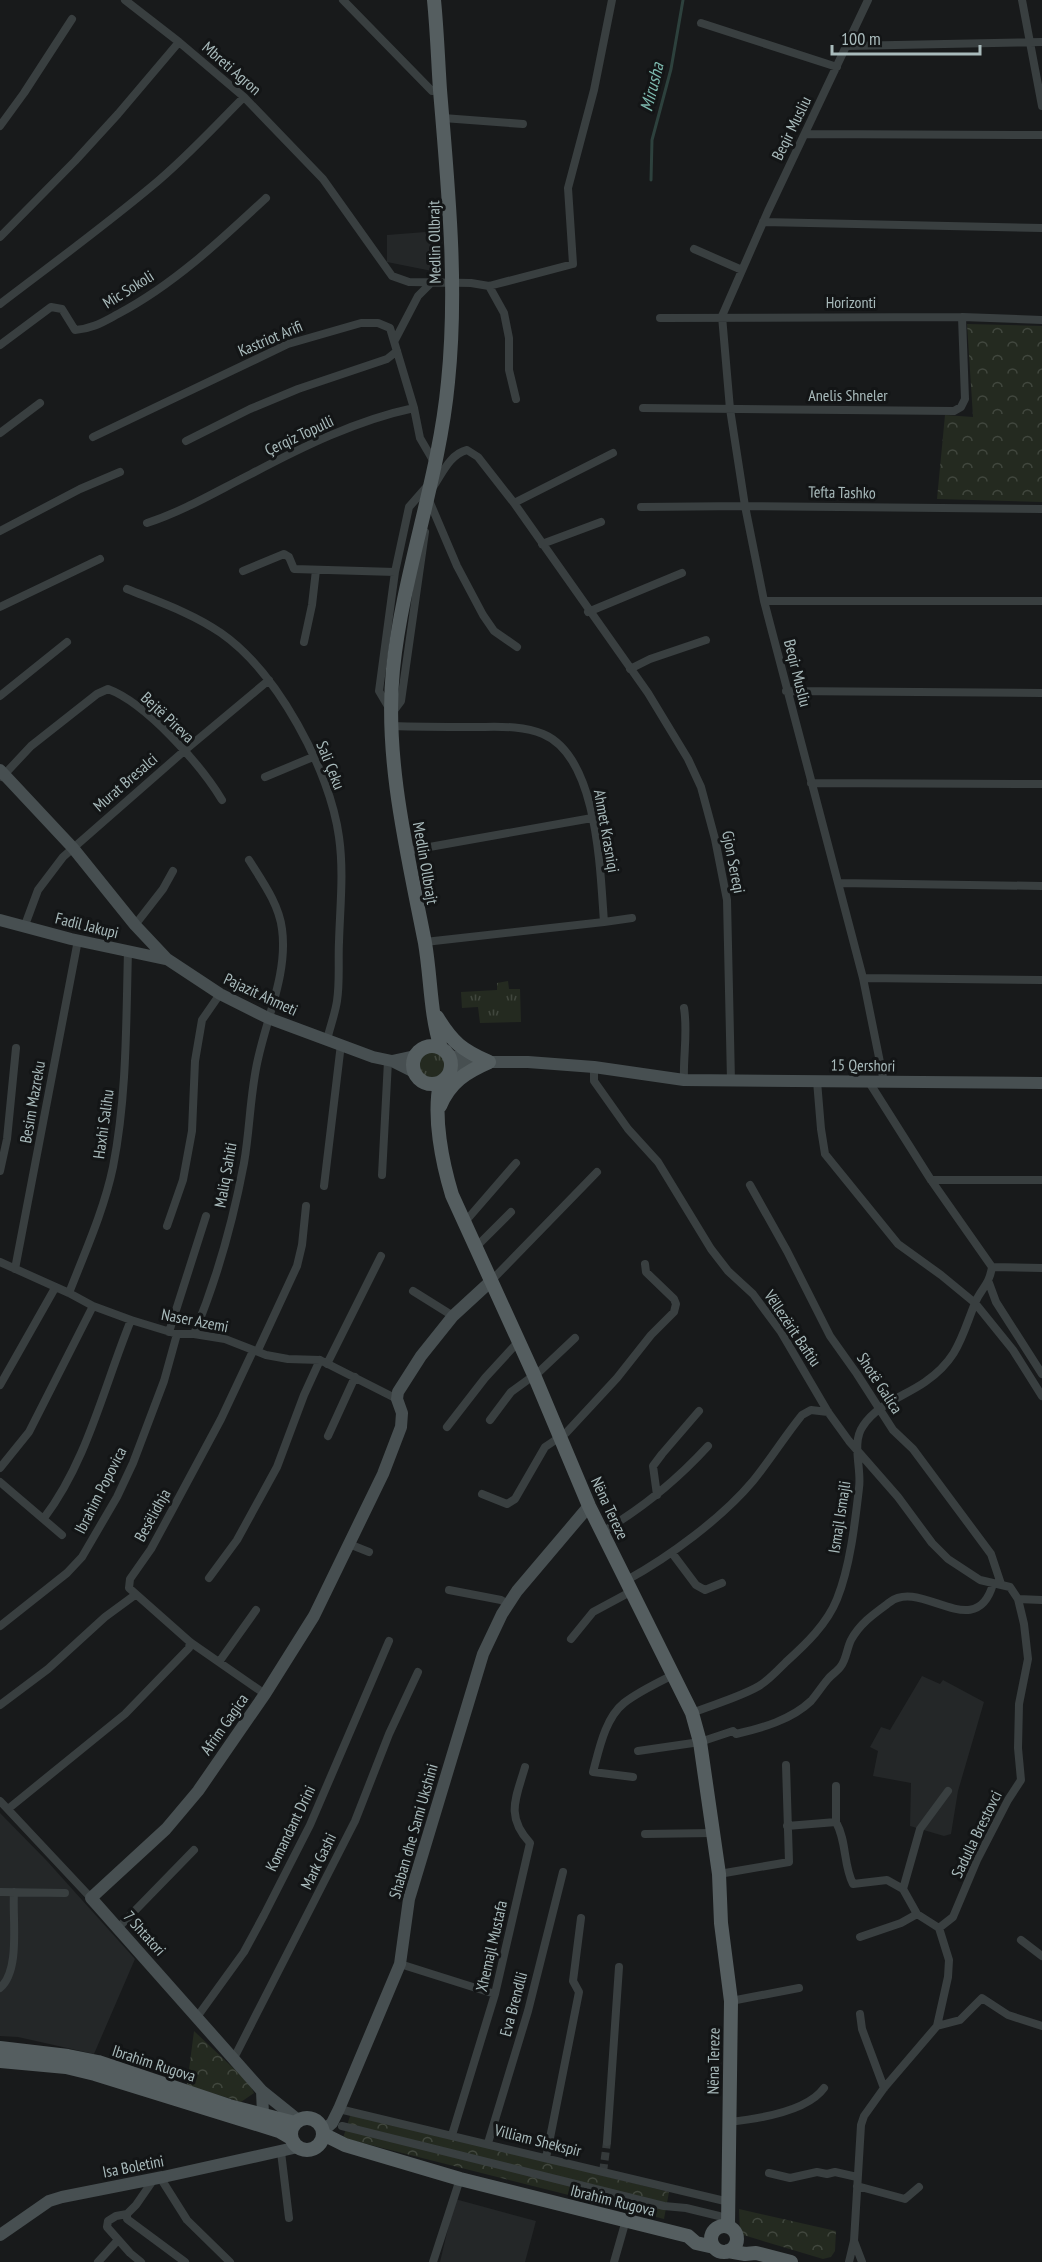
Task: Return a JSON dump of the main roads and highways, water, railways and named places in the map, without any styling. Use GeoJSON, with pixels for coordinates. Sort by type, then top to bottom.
{"type":"FeatureCollection","features":[{"type":"Feature","properties":{"kind":"main road","name":"Medlin Ollbrajt"},"geometry":{"type":"LineString","coordinates":[[434,0],[450,206],[452,283],[448,382],[428,494],[406,589],[393,671],[392,720],[397,792],[406,851],[432,984],[433,1013],[445,1052]]}},
{"type":"Feature","properties":{"kind":"main road","name":"Medlin Ollbrajt"},"geometry":{"type":"LineString","coordinates":[[418,1052],[433,1013]]}},
{"type":"Feature","properties":{"kind":"main road"},"geometry":{"type":"LineString","coordinates":[[433,1013],[457,1045],[485,1062],[455,1081],[437,1108]]}},
{"type":"Feature","properties":{"kind":"main road"},"geometry":{"type":"LineString","coordinates":[[431,1046],[445,1052],[451,1071],[446,1079],[440,1083],[426,1083],[417,1077],[414,1072],[418,1052],[431,1046]]}},
{"type":"Feature","properties":{"kind":"main road","name":"Nëna Tereze"},"geometry":{"type":"LineString","coordinates":[[426,1083],[437,1108]]}},
{"type":"Feature","properties":{"kind":"main road","name":"Nëna Tereze"},"geometry":{"type":"LineString","coordinates":[[440,1083],[437,1108],[444,1168],[452,1195],[602,1532],[692,1713],[700,1742],[719,1874],[721,1923],[731,2001],[728,2226]]}},
{"type":"Feature","properties":{"kind":"main road","name":"Ibrahim Rugova"},"geometry":{"type":"LineString","coordinates":[[0,2048],[98,2062],[230,2106],[296,2121],[303,2118],[313,2119],[323,2132],[345,2145],[460,2179],[688,2236],[696,2243],[745,2254],[756,2253],[791,2262]]}},
{"type":"Feature","properties":{"kind":"main road","name":"Ibrahim Rugova"},"geometry":{"type":"LineString","coordinates":[[0,2061],[66,2067],[95,2074],[279,2131],[305,2150],[345,2145]]}},
{"type":"Feature","properties":{"kind":"main road"},"geometry":{"type":"LineString","coordinates":[[294,2143],[291,2128],[296,2121]]}},
{"type":"Feature","properties":{"kind":"main road"},"geometry":{"type":"LineString","coordinates":[[312,2149],[320,2143],[323,2132]]}},
{"type":"Feature","properties":{"kind":"main road"},"geometry":{"type":"LineString","coordinates":[[714,2230],[711,2238],[721,2249],[735,2246],[728,2226]]}},
{"type":"Feature","properties":{"kind":"main road","name":"Ibrahim Rugova"},"geometry":{"type":"LineString","coordinates":[[688,2236],[728,2226],[756,2253]]}},
{"type":"Feature","properties":{"kind":"waterway","name":"Mirusha"},"geometry":{"type":"LineString","coordinates":[[651,180],[652,140],[671,69],[683,0]]}},
{"type":"Feature","properties":{"kind":"tunnel"},"geometry":{"type":"LineString","coordinates":[[603,2172],[607,2142]]}}]}
